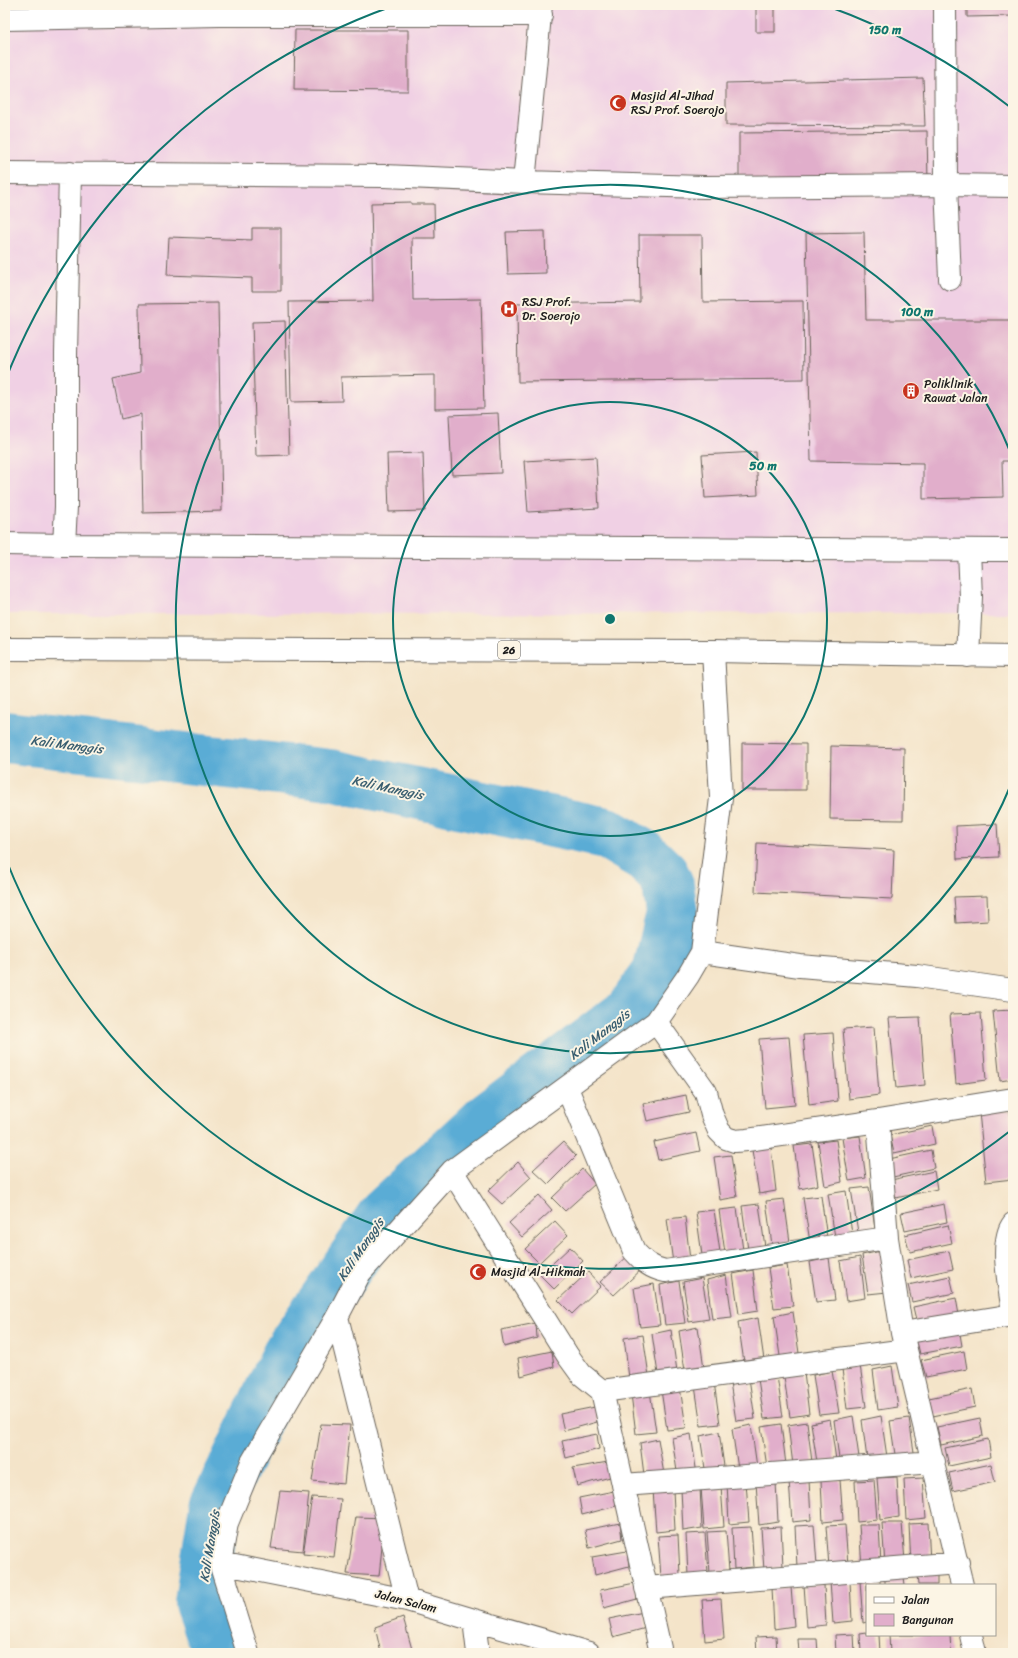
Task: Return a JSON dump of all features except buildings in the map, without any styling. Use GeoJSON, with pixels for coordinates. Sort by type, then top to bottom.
{"type":"FeatureCollection","features":[{"type":"Feature","properties":{"kind":"main road"},"geometry":{"type":"LineString","coordinates":[[945,5],[946,184],[950,279]]}},
{"type":"Feature","properties":{"kind":"main road"},"geometry":{"type":"LineString","coordinates":[[5,19],[541,10],[524,182]]}},
{"type":"Feature","properties":{"kind":"main road"},"geometry":{"type":"LineString","coordinates":[[5,173],[384,176],[704,187],[946,184],[1013,186]]}},
{"type":"Feature","properties":{"kind":"main road"},"geometry":{"type":"LineString","coordinates":[[64,545],[66,507],[66,354],[70,173]]}},
{"type":"Feature","properties":{"kind":"main road"},"geometry":{"type":"LineString","coordinates":[[5,544],[1013,550]]}},
{"type":"Feature","properties":{"kind":"main road"},"geometry":{"type":"LineString","coordinates":[[968,656],[971,597],[969,550]]}},
{"type":"Feature","properties":{"kind":"main road","name":"26"},"geometry":{"type":"LineString","coordinates":[[5,649],[713,651],[1013,656]]}},
{"type":"Feature","properties":{"kind":"main road"},"geometry":{"type":"LineString","coordinates":[[248,1653],[220,1563],[227,1522],[252,1462],[337,1317],[360,1273],[452,1172],[656,1022],[688,976],[702,952],[721,798],[713,651]]}},
{"type":"Feature","properties":{"kind":"main road"},"geometry":{"type":"LineString","coordinates":[[702,952],[800,966],[917,976],[1013,990]]}},
{"type":"Feature","properties":{"kind":"main road"},"geometry":{"type":"LineString","coordinates":[[656,1022],[706,1092],[712,1115],[719,1131],[726,1138],[735,1140],[747,1140],[878,1121],[1013,1099]]}},
{"type":"Feature","properties":{"kind":"main road"},"geometry":{"type":"LineString","coordinates":[[567,1088],[634,1251],[644,1262],[654,1269],[665,1271],[887,1238]]}},
{"type":"Feature","properties":{"kind":"main road"},"geometry":{"type":"LineString","coordinates":[[878,1121],[887,1238],[904,1341],[962,1584]]}},
{"type":"Feature","properties":{"kind":"main road"},"geometry":{"type":"LineString","coordinates":[[452,1172],[568,1356],[581,1374],[602,1391],[661,1653]]}},
{"type":"Feature","properties":{"kind":"main road"},"geometry":{"type":"LineString","coordinates":[[1013,1224],[1009,1230],[1005,1246],[1013,1312]]}},
{"type":"Feature","properties":{"kind":"main road"},"geometry":{"type":"LineString","coordinates":[[602,1391],[904,1341],[1013,1315]]}},
{"type":"Feature","properties":{"kind":"main road"},"geometry":{"type":"LineString","coordinates":[[337,1317],[407,1600]]}},
{"type":"Feature","properties":{"kind":"main road"},"geometry":{"type":"LineString","coordinates":[[623,1485],[934,1462]]}},
{"type":"Feature","properties":{"kind":"main road","name":"Jalan Salam"},"geometry":{"type":"LineString","coordinates":[[220,1563],[407,1600],[589,1653]]}},
{"type":"Feature","properties":{"kind":"main road"},"geometry":{"type":"LineString","coordinates":[[646,1588],[958,1563]]}},
{"type":"Feature","properties":{"kind":"main road"},"geometry":{"type":"LineString","coordinates":[[474,1620],[478,1653]]}},
{"type":"Feature","properties":{"kind":"main road"},"geometry":{"type":"LineString","coordinates":[[972,1636],[975,1653]]}},
{"type":"Feature","properties":{"kind":"shaded area","name":"RSJ Prof. Dr. Soerojo"},"geometry":{"type":"Polygon","coordinates":[[[5,5],[1013,5],[1013,613],[5,614],[5,5]]]}},
{"type":"Feature","properties":{"kind":"waterway","name":"Kali Manggis"},"geometry":{"type":"LineString","coordinates":[[5,737],[330,775],[606,833],[643,855],[663,874],[668,885],[672,913],[658,972],[630,1012],[483,1122],[384,1214],[290,1350],[215,1506],[200,1603],[218,1653]]}},
{"type":"Feature","properties":{"kind":"place","name":"Masjid Al-Jihad RSJ Prof. Soerojo"},"geometry":{"type":"Point","coordinates":[618,103]}},
{"type":"Feature","properties":{"kind":"place","name":"RSJ Prof. Dr. Soerojo"},"geometry":{"type":"Point","coordinates":[509,309]}},
{"type":"Feature","properties":{"kind":"place","name":"Poliklinik Rawat Jalan"},"geometry":{"type":"Point","coordinates":[911,391]}},
{"type":"Feature","properties":{"kind":"place","name":"Masjid Al-Hikmah"},"geometry":{"type":"Point","coordinates":[478,1272]}}]}
